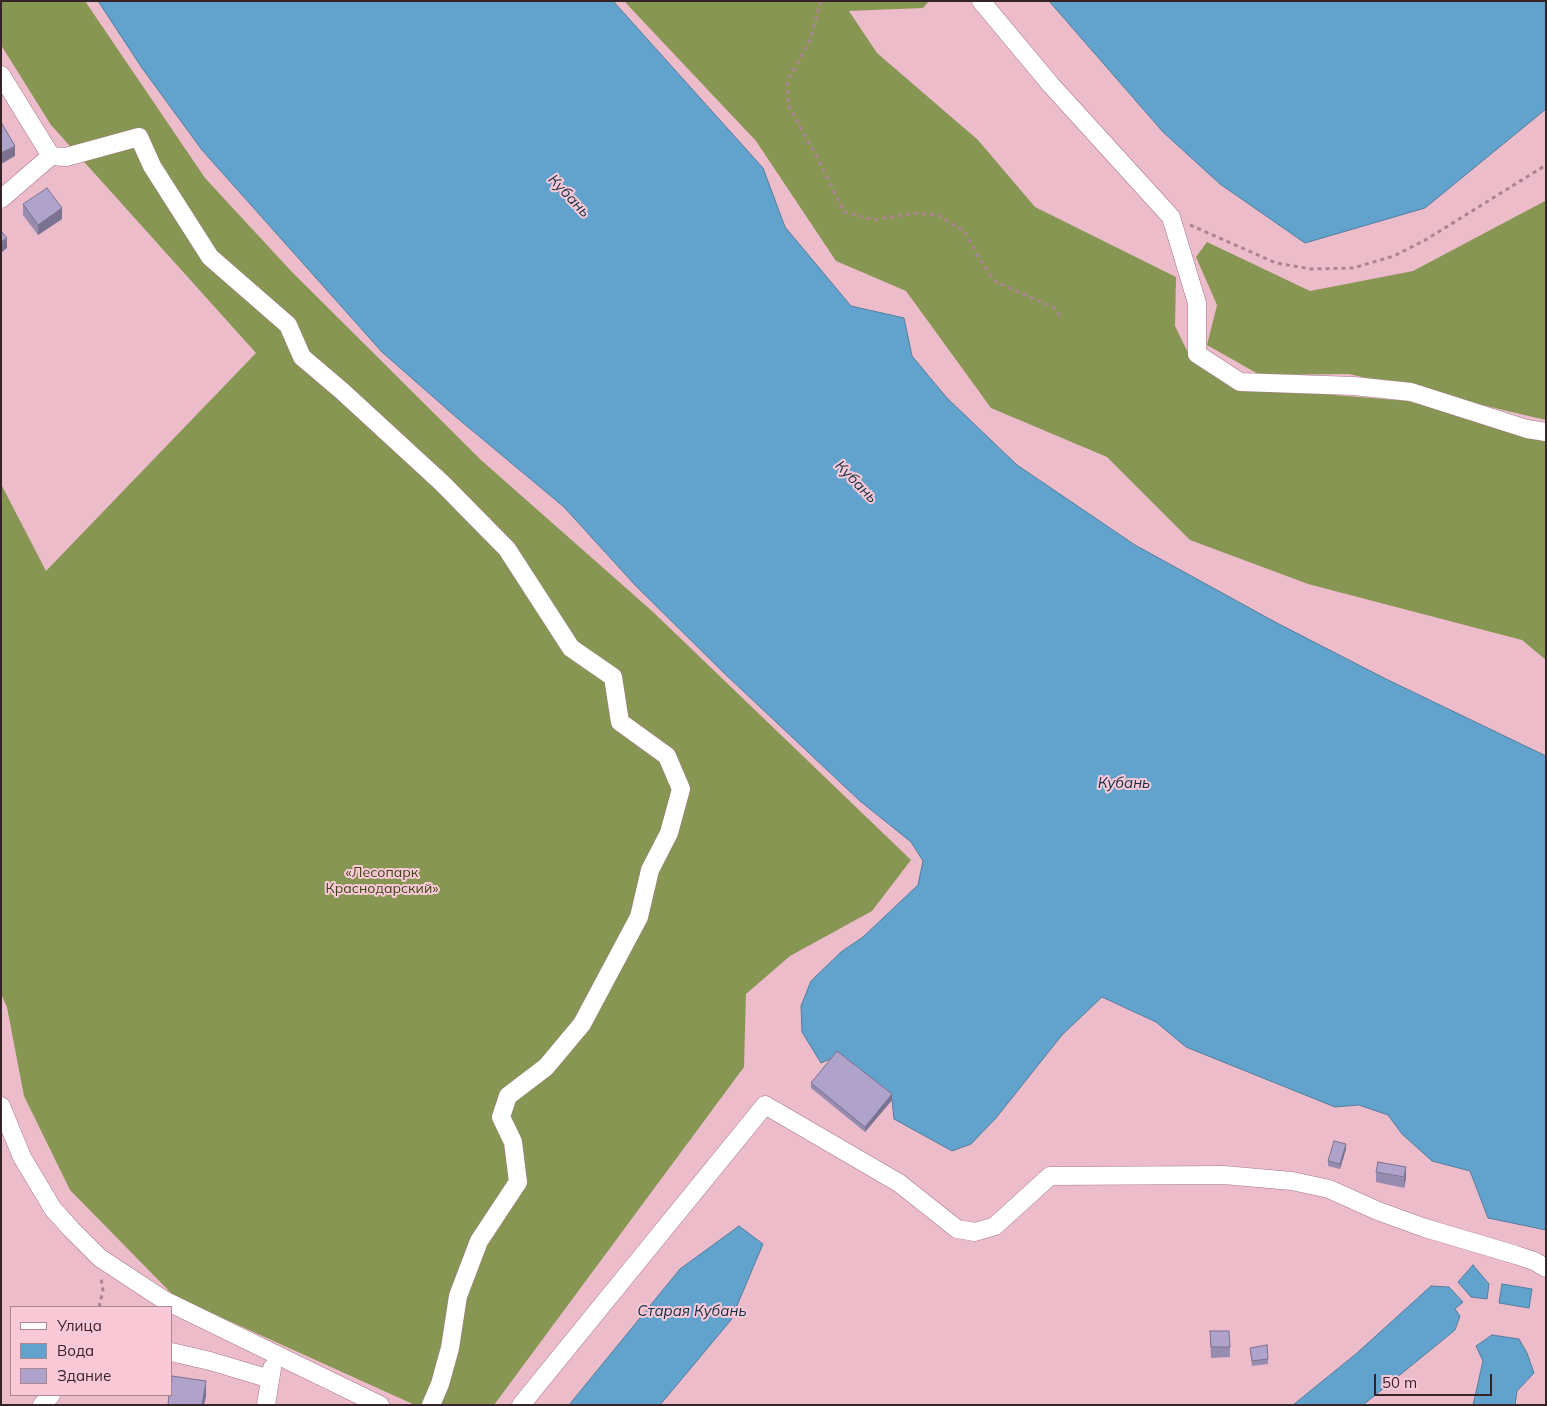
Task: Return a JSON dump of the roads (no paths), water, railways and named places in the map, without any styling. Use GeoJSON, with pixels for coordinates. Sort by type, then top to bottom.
{"type":"FeatureCollection","features":[{"type":"Feature","properties":{"kind":"street"},"geometry":{"type":"LineString","coordinates":[[981,1],[1051,86],[1171,217],[1197,303],[1197,354],[1240,382],[1354,386],[1410,392],[1527,429],[1546,432]]}},
{"type":"Feature","properties":{"kind":"street"},"geometry":{"type":"LineString","coordinates":[[1,75],[50,156]]}},
{"type":"Feature","properties":{"kind":"street"},"geometry":{"type":"LineString","coordinates":[[1,199],[50,156],[66,157],[139,137],[152,166],[210,257],[288,325],[302,357],[342,391],[434,476],[507,549],[571,648],[613,677],[620,722],[667,756],[681,789],[670,833],[650,870],[639,916],[582,1024],[546,1067],[508,1096],[501,1117],[513,1142],[518,1182],[479,1240],[458,1296],[450,1348],[440,1384],[431,1405]]}},
{"type":"Feature","properties":{"kind":"street"},"geometry":{"type":"LineString","coordinates":[[520,1405],[765,1105],[899,1183],[957,1229],[975,1232],[994,1226],[1050,1176],[1224,1175],[1292,1181],[1329,1189],[1378,1211],[1425,1228],[1534,1261],[1546,1268]]}},
{"type":"Feature","properties":{"kind":"street"},"geometry":{"type":"LineString","coordinates":[[1,1106],[22,1156],[53,1209],[100,1258],[164,1300],[380,1405]]}},
{"type":"Feature","properties":{"kind":"street"},"geometry":{"type":"LineString","coordinates":[[172,1352],[270,1378]]}},
{"type":"Feature","properties":{"kind":"street"},"geometry":{"type":"LineString","coordinates":[[266,1405],[274,1354]]}},
{"type":"Feature","properties":{"kind":"street"},"geometry":{"type":"LineString","coordinates":[[42,1405],[51,1396]]}},
{"type":"Feature","properties":{"kind":"water","name":"Кубань"},"geometry":{"type":"Polygon","coordinates":[[[98,1],[613,1],[763,168],[785,227],[851,306],[904,318],[912,356],[947,398],[1017,465],[1135,545],[1275,622],[1386,679],[1546,756],[1546,1230],[1488,1218],[1470,1171],[1432,1161],[1402,1134],[1388,1115],[1359,1105],[1335,1107],[1186,1047],[1156,1022],[1102,997],[1062,1035],[996,1118],[971,1144],[952,1151],[894,1119],[892,1100],[837,1056],[821,1063],[802,1032],[801,1006],[811,981],[841,952],[863,937],[918,885],[923,861],[911,842],[860,801],[725,674],[635,585],[564,507],[456,417],[382,352],[202,150],[142,68],[98,1]]]}},
{"type":"Feature","properties":{"kind":"water"},"geometry":{"type":"Polygon","coordinates":[[[1049,1],[1546,1],[1546,109],[1425,208],[1305,243],[1220,184],[1163,132],[1049,1]]]}},
{"type":"Feature","properties":{"kind":"water","name":"Старая Кубань"},"geometry":{"type":"Polygon","coordinates":[[[739,1226],[763,1244],[731,1320],[660,1405],[569,1405],[680,1269],[739,1226]]]}},
{"type":"Feature","properties":{"kind":"water"},"geometry":{"type":"Polygon","coordinates":[[[1473,1265],[1489,1284],[1487,1299],[1471,1297],[1458,1282],[1473,1265]]]}},
{"type":"Feature","properties":{"kind":"water"},"geometry":{"type":"Polygon","coordinates":[[[1502,1284],[1532,1289],[1529,1308],[1499,1303],[1502,1284]]]}},
{"type":"Feature","properties":{"kind":"water"},"geometry":{"type":"Polygon","coordinates":[[[1431,1286],[1449,1287],[1463,1302],[1455,1309],[1460,1316],[1455,1330],[1363,1405],[1293,1405],[1357,1353],[1431,1286]]]}},
{"type":"Feature","properties":{"kind":"water"},"geometry":{"type":"Polygon","coordinates":[[[1492,1335],[1519,1339],[1527,1353],[1534,1373],[1517,1391],[1515,1405],[1473,1405],[1483,1361],[1476,1346],[1492,1335]]]}},
{"type":"Feature","properties":{"kind":"park label","name":"«Лесопарк Краснодарский»"},"geometry":{"type":"Point","coordinates":[382,882]}}]}
